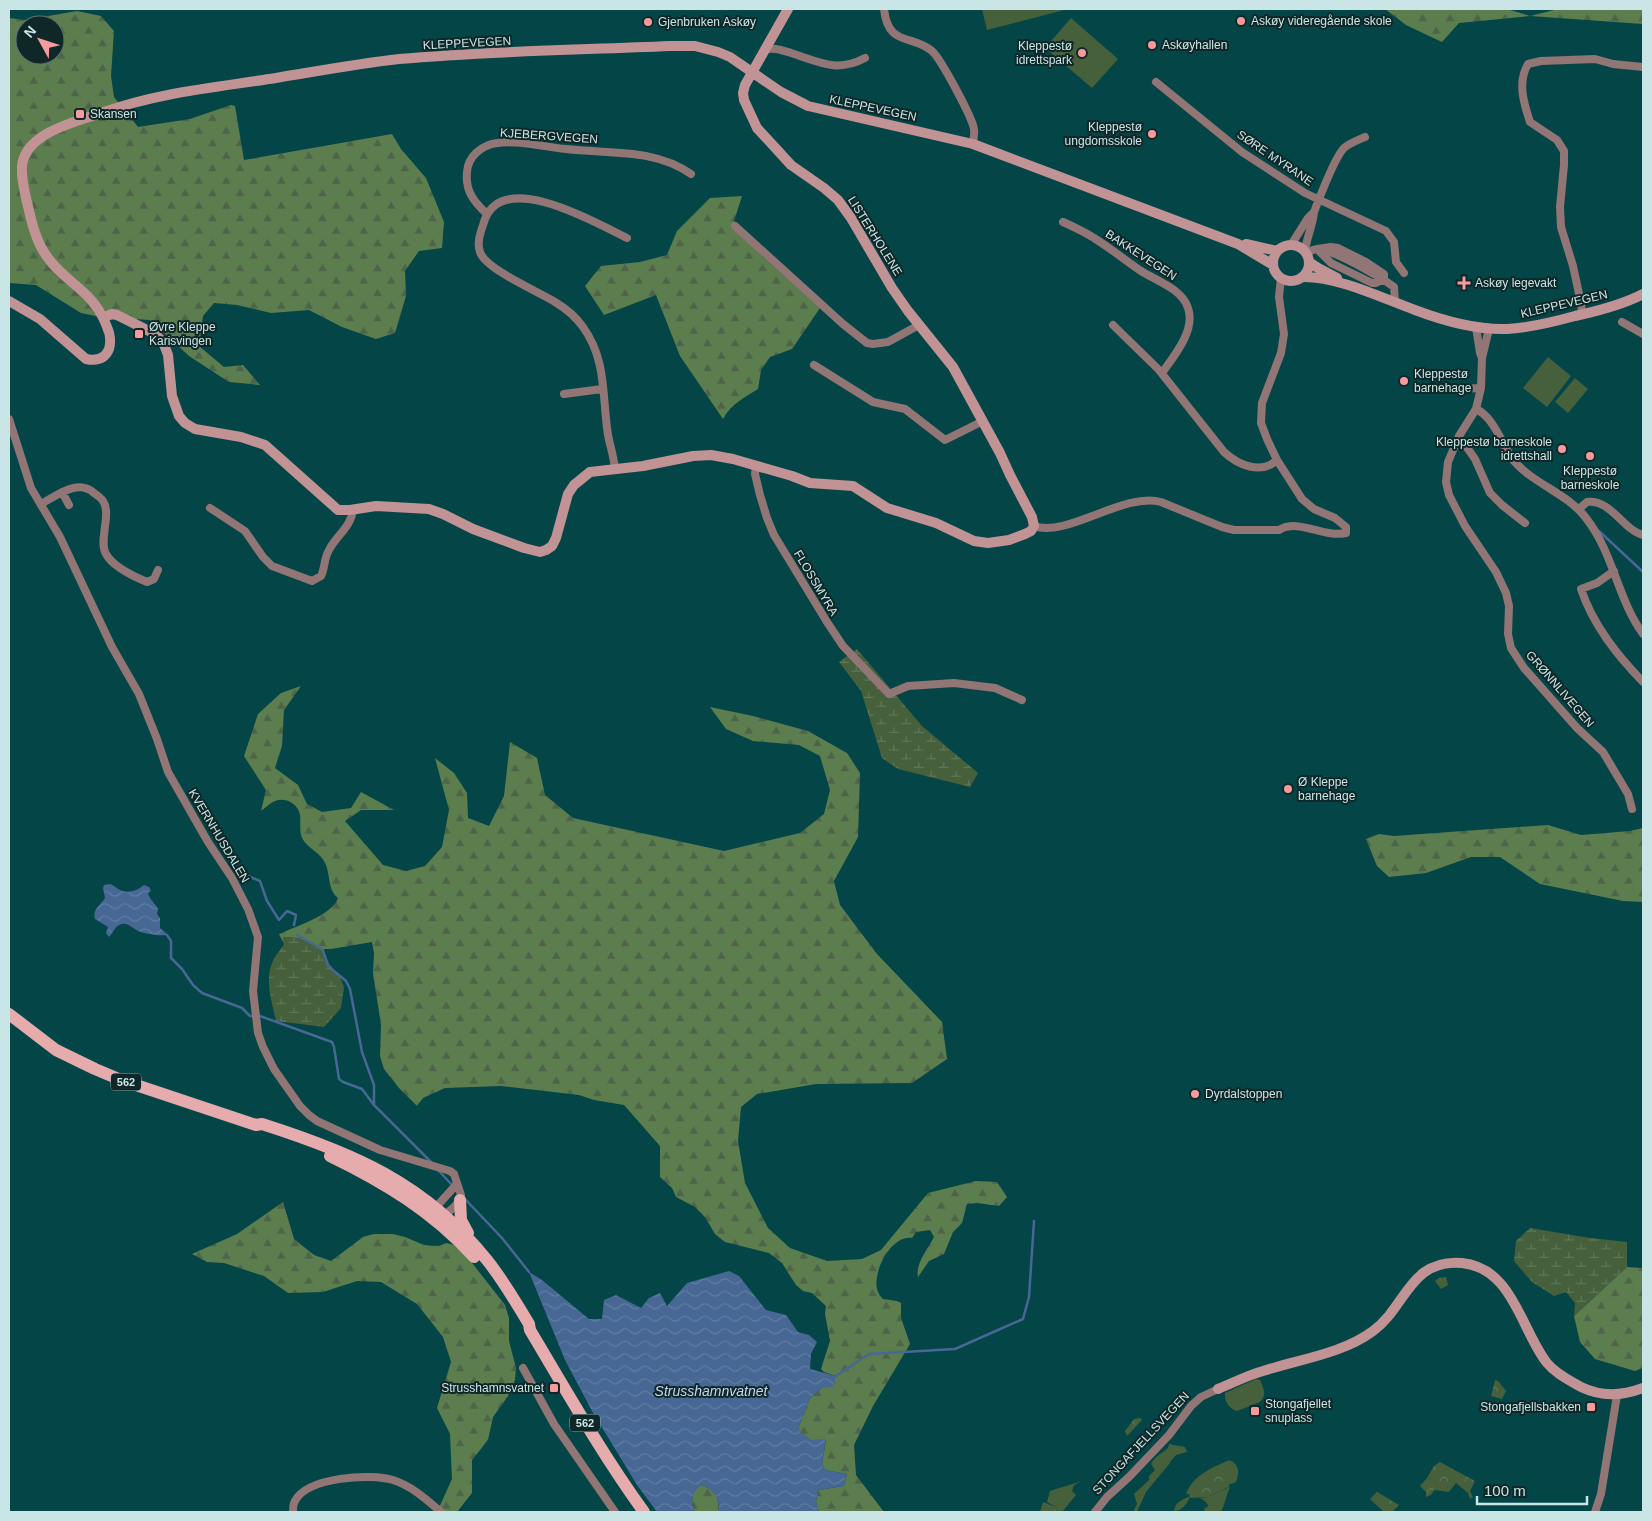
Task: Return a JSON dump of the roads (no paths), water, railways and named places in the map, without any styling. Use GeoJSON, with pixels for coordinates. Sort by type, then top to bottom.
{"type":"FeatureCollection","features":[{"type":"Feature","properties":{"kind":"main road","name":"562"},"geometry":{"type":"LineString","coordinates":[[9,1014],[56,1050],[121,1080],[256,1124],[262,1124],[354,1157],[411,1188],[477,1248]]}},
{"type":"Feature","properties":{"kind":"main road","name":"562"},"geometry":{"type":"LineString","coordinates":[[460,1200],[461,1220],[477,1248],[496,1272],[516,1307]]}},
{"type":"Feature","properties":{"kind":"main road","name":"562"},"geometry":{"type":"LineString","coordinates":[[438,1214],[529,1324],[530,1330],[596,1442],[644,1512]]}},
{"type":"Feature","properties":{"kind":"street","name":"LISTERHOLENE"},"geometry":{"type":"LineString","coordinates":[[788,9],[745,85],[743,93],[747,109],[757,128],[791,165],[838,200],[851,218],[892,288],[953,367],[1000,452],[1032,517],[1034,526]]}},
{"type":"Feature","properties":{"kind":"street"},"geometry":{"type":"LineString","coordinates":[[884,9],[886,21],[896,35],[928,48],[943,65],[974,128],[973,144]]}},
{"type":"Feature","properties":{"kind":"street","name":"KLEPPEVEGEN"},"geometry":{"type":"LineString","coordinates":[[9,301],[40,319],[79,354],[92,360],[100,359],[106,355],[110,337],[104,317],[87,294],[60,271],[42,250],[34,228],[23,180],[24,159],[31,146],[45,135],[69,124],[131,104],[195,90],[397,60],[442,56],[682,45],[695,46],[730,57],[781,92],[808,106],[973,144],[1238,244],[1273,265]]}},
{"type":"Feature","properties":{"kind":"street"},"geometry":{"type":"LineString","coordinates":[[764,50],[776,49],[834,66],[849,65],[865,58]]}},
{"type":"Feature","properties":{"kind":"street"},"geometry":{"type":"LineString","coordinates":[[1582,314],[1573,266],[1561,227],[1560,207],[1564,151],[1557,140],[1530,122],[1524,99],[1523,72],[1528,64],[1542,61],[1575,59],[1595,59],[1613,64],[1643,66]]}},
{"type":"Feature","properties":{"kind":"street","name":"SØRE MYRANE"},"geometry":{"type":"LineString","coordinates":[[1156,82],[1242,152],[1319,200],[1340,153],[1348,145],[1365,137]]}},
{"type":"Feature","properties":{"kind":"street","name":"KJEBERGVEGEN"},"geometry":{"type":"LineString","coordinates":[[487,214],[478,206],[469,193],[467,169],[470,160],[478,150],[497,143],[531,144],[563,149],[640,154],[672,164],[691,174]]}},
{"type":"Feature","properties":{"kind":"street"},"geometry":{"type":"LineString","coordinates":[[615,468],[608,435],[602,389],[602,373],[593,343],[578,322],[554,302],[492,266],[480,254],[479,237],[487,214],[496,205],[503,201],[534,199],[593,220],[627,238]]}},
{"type":"Feature","properties":{"kind":"street"},"geometry":{"type":"LineString","coordinates":[[1307,255],[1298,246],[1283,246],[1274,257],[1273,265],[1277,274],[1281,278],[1292,281],[1302,277],[1308,269],[1307,255],[1306,243],[1319,200],[1388,233],[1394,242],[1396,262],[1404,273]]}},
{"type":"Feature","properties":{"kind":"street"},"geometry":{"type":"LineString","coordinates":[[1292,245],[1308,218],[1314,212]]}},
{"type":"Feature","properties":{"kind":"street","name":"BAKKEVEGEN"},"geometry":{"type":"LineString","coordinates":[[1063,222],[1095,238],[1137,268],[1170,287],[1183,298],[1189,309],[1187,332],[1183,342],[1162,373]]}},
{"type":"Feature","properties":{"kind":"street"},"geometry":{"type":"LineString","coordinates":[[735,226],[867,343],[888,342],[919,325]]}},
{"type":"Feature","properties":{"kind":"street","name":"KLEPPEVEGEN"},"geometry":{"type":"LineString","coordinates":[[1238,244],[1278,251]]}},
{"type":"Feature","properties":{"kind":"street"},"geometry":{"type":"LineString","coordinates":[[1307,255],[1317,249],[1338,248],[1378,268],[1384,274],[1384,279],[1394,288],[1395,302]]}},
{"type":"Feature","properties":{"kind":"street"},"geometry":{"type":"LineString","coordinates":[[1317,249],[1331,263],[1372,283],[1384,279]]}},
{"type":"Feature","properties":{"kind":"street","name":"KLEPPEVEGEN"},"geometry":{"type":"LineString","coordinates":[[1307,255],[1318,268],[1346,284]]}},
{"type":"Feature","properties":{"kind":"street","name":"KLEPPEVEGEN"},"geometry":{"type":"LineString","coordinates":[[1302,277],[1316,277],[1346,284],[1440,319],[1489,329],[1524,327],[1582,314],[1614,306],[1643,294]]}},
{"type":"Feature","properties":{"kind":"street"},"geometry":{"type":"LineString","coordinates":[[104,317],[112,314],[117,315],[155,334],[163,342],[168,355],[172,396],[185,423],[195,429],[241,437],[265,445],[334,508],[344,511],[376,506],[436,510],[482,532],[540,552],[552,546],[568,494],[574,485],[590,472],[615,468],[632,468],[686,457],[711,455],[733,459],[810,483],[853,486],[887,508],[936,523],[974,541],[988,543],[1009,540],[1025,534],[1034,526],[1043,529],[1062,526],[1125,505],[1152,501],[1160,502],[1234,530],[1279,530],[1295,526],[1333,534],[1346,533],[1346,527],[1341,521],[1314,509],[1302,499],[1277,460],[1263,430],[1260,415],[1262,403],[1282,348],[1284,334],[1279,297],[1281,278]]}},
{"type":"Feature","properties":{"kind":"street"},"geometry":{"type":"LineString","coordinates":[[1622,322],[1643,334]]}},
{"type":"Feature","properties":{"kind":"street"},"geometry":{"type":"LineString","coordinates":[[1113,325],[1162,373],[1232,460],[1256,468],[1266,466],[1277,460]]}},
{"type":"Feature","properties":{"kind":"street","name":"GRØNNLIVEGEN"},"geometry":{"type":"LineString","coordinates":[[1476,327],[1482,358]]}},
{"type":"Feature","properties":{"kind":"street","name":"GRØNNLIVEGEN"},"geometry":{"type":"LineString","coordinates":[[1489,329],[1482,358],[1481,388],[1476,409],[1458,439],[1446,469],[1449,494],[1465,526],[1496,572],[1506,593],[1509,606],[1508,634],[1511,648],[1524,668],[1577,728],[1603,752],[1628,794],[1632,809]]}},
{"type":"Feature","properties":{"kind":"street"},"geometry":{"type":"LineString","coordinates":[[814,364],[868,399],[880,404],[905,409],[945,440],[983,421]]}},
{"type":"Feature","properties":{"kind":"street"},"geometry":{"type":"LineString","coordinates":[[1457,388],[1481,388]]}},
{"type":"Feature","properties":{"kind":"street"},"geometry":{"type":"LineString","coordinates":[[564,394],[602,389]]}},
{"type":"Feature","properties":{"kind":"street"},"geometry":{"type":"LineString","coordinates":[[1476,409],[1487,417],[1505,448],[1519,466],[1531,477],[1579,509],[1599,537],[1628,610],[1643,634]]}},
{"type":"Feature","properties":{"kind":"street","name":"KVERNHUSDALEN"},"geometry":{"type":"LineString","coordinates":[[9,419],[28,481],[60,537],[112,647],[141,699],[168,772],[208,842],[232,878],[248,909],[258,937],[253,991],[255,1016],[263,1047],[274,1069],[300,1106],[317,1121],[380,1150],[446,1168],[454,1174],[457,1184]]}},
{"type":"Feature","properties":{"kind":"street"},"geometry":{"type":"LineString","coordinates":[[1458,439],[1475,459],[1490,492],[1502,505],[1525,523]]}},
{"type":"Feature","properties":{"kind":"street","name":"FLOSSMYRA"},"geometry":{"type":"LineString","coordinates":[[756,466],[755,474],[760,495],[774,535],[843,646],[889,694],[908,686],[954,683],[995,688],[1022,700]]}},
{"type":"Feature","properties":{"kind":"street"},"geometry":{"type":"LineString","coordinates":[[41,504],[62,492],[78,486],[92,490],[104,502],[106,516],[104,550],[107,557],[131,576],[147,582],[154,579],[158,570]]}},
{"type":"Feature","properties":{"kind":"street"},"geometry":{"type":"LineString","coordinates":[[62,492],[69,505]]}},
{"type":"Feature","properties":{"kind":"street"},"geometry":{"type":"LineString","coordinates":[[1579,509],[1587,502],[1597,503],[1616,514],[1636,533],[1643,535]]}},
{"type":"Feature","properties":{"kind":"street"},"geometry":{"type":"LineString","coordinates":[[210,508],[245,531],[259,552],[272,566],[312,581],[321,576],[328,551],[347,526],[353,510]]}},
{"type":"Feature","properties":{"kind":"street"},"geometry":{"type":"LineString","coordinates":[[1614,571],[1597,583],[1581,589],[1596,625],[1643,682]]}},
{"type":"Feature","properties":{"kind":"street"},"geometry":{"type":"LineString","coordinates":[[457,1184],[467,1184]]}},
{"type":"Feature","properties":{"kind":"street"},"geometry":{"type":"LineString","coordinates":[[438,1214],[451,1210],[460,1200],[460,1190],[457,1184]]}},
{"type":"Feature","properties":{"kind":"street"},"geometry":{"type":"LineString","coordinates":[[438,1214],[457,1184]]}},
{"type":"Feature","properties":{"kind":"street","name":"STONGAFJELLSVEGEN"},"geometry":{"type":"LineString","coordinates":[[1095,1512],[1107,1497],[1169,1435],[1191,1406],[1201,1397],[1263,1371],[1357,1341],[1384,1322],[1421,1274],[1430,1268],[1441,1265],[1462,1263],[1482,1268],[1494,1276],[1514,1304],[1542,1356],[1554,1370],[1572,1382],[1602,1394],[1617,1395],[1643,1388]]}},
{"type":"Feature","properties":{"kind":"street"},"geometry":{"type":"LineString","coordinates":[[523,1368],[554,1424],[615,1512]]}},
{"type":"Feature","properties":{"kind":"street"},"geometry":{"type":"LineString","coordinates":[[1596,1512],[1601,1494],[1617,1395]]}},
{"type":"Feature","properties":{"kind":"street"},"geometry":{"type":"LineString","coordinates":[[293,1512],[295,1501],[306,1490],[325,1483],[362,1477],[380,1478],[402,1484],[422,1496],[441,1512]]}},
{"type":"Feature","properties":{"kind":"water"},"geometry":{"type":"Polygon","coordinates":[[[110,884],[127,892],[136,890],[144,885],[149,887],[151,891],[148,893],[158,909],[157,914],[160,918],[160,928],[167,935],[145,933],[129,925],[122,924],[109,937],[106,933],[108,927],[95,919],[94,916],[105,898],[104,885],[110,884]]]}},
{"type":"Feature","properties":{"kind":"water","name":"Strusshamnvatnet"},"geometry":{"type":"Polygon","coordinates":[[[729,1271],[739,1276],[766,1310],[786,1315],[798,1332],[809,1335],[817,1342],[811,1354],[810,1369],[836,1376],[833,1387],[822,1388],[810,1398],[798,1429],[810,1440],[826,1439],[822,1464],[825,1470],[847,1474],[844,1486],[818,1490],[816,1502],[819,1512],[719,1512],[716,1496],[703,1485],[694,1493],[692,1504],[695,1512],[657,1512],[637,1485],[592,1411],[565,1360],[529,1272],[542,1280],[589,1319],[602,1319],[604,1300],[616,1295],[641,1308],[649,1298],[660,1293],[667,1306],[687,1283],[729,1271]]]}},
{"type":"Feature","properties":{"kind":"waterway"},"geometry":{"type":"LineString","coordinates":[[1599,531],[1643,572]]}},
{"type":"Feature","properties":{"kind":"waterway"},"geometry":{"type":"LineString","coordinates":[[241,873],[260,881],[267,901],[279,920],[287,911],[296,915],[294,925]]}},
{"type":"Feature","properties":{"kind":"waterway"},"geometry":{"type":"LineString","coordinates":[[167,935],[171,941],[171,958],[202,993],[242,1008],[250,1016],[260,1016],[332,1042],[339,1079],[362,1089],[374,1105],[431,1162]]}},
{"type":"Feature","properties":{"kind":"waterway"},"geometry":{"type":"LineString","coordinates":[[297,935],[323,950],[328,966],[346,981],[350,989],[362,1052],[374,1085],[374,1104]]}},
{"type":"Feature","properties":{"kind":"waterway"},"geometry":{"type":"LineString","coordinates":[[438,1170],[453,1186]]}},
{"type":"Feature","properties":{"kind":"waterway"},"geometry":{"type":"LineString","coordinates":[[465,1199],[502,1238],[529,1272]]}},
{"type":"Feature","properties":{"kind":"waterway"},"geometry":{"type":"LineString","coordinates":[[836,1376],[869,1354],[955,1349],[1023,1319],[1029,1297],[1034,1221]]}},
{"type":"Feature","properties":{"kind":"place","name":"Askøy videregående skole"},"geometry":{"type":"Point","coordinates":[1241,21]}},
{"type":"Feature","properties":{"kind":"place","name":"Gjenbruken Askøy"},"geometry":{"type":"Point","coordinates":[648,22]}},
{"type":"Feature","properties":{"kind":"place","name":"Askøyhallen"},"geometry":{"type":"Point","coordinates":[1152,45]}},
{"type":"Feature","properties":{"kind":"place","name":"Kleppestø idrettspark"},"geometry":{"type":"Point","coordinates":[1082,53]}},
{"type":"Feature","properties":{"kind":"place","name":"Skansen"},"geometry":{"type":"Point","coordinates":[80,114]}},
{"type":"Feature","properties":{"kind":"place","name":"Kleppestø ungdomsskole"},"geometry":{"type":"Point","coordinates":[1152,134]}},
{"type":"Feature","properties":{"kind":"place","name":"Askøy legevakt"},"geometry":{"type":"Point","coordinates":[1464,283]}},
{"type":"Feature","properties":{"kind":"place","name":"Øvre Kleppe Karisvingen"},"geometry":{"type":"Point","coordinates":[139,334]}},
{"type":"Feature","properties":{"kind":"place","name":"Kleppestø barnehage"},"geometry":{"type":"Point","coordinates":[1404,381]}},
{"type":"Feature","properties":{"kind":"place","name":"Kleppestø barneskole idrettshall"},"geometry":{"type":"Point","coordinates":[1562,449]}},
{"type":"Feature","properties":{"kind":"place","name":"Kleppestø barneskole"},"geometry":{"type":"Point","coordinates":[1590,456]}},
{"type":"Feature","properties":{"kind":"place","name":"Ø Kleppe barnehage"},"geometry":{"type":"Point","coordinates":[1288,789]}},
{"type":"Feature","properties":{"kind":"place","name":"Dyrdalstoppen"},"geometry":{"type":"Point","coordinates":[1195,1094]}},
{"type":"Feature","properties":{"kind":"place","name":"Strusshamnsvatnet"},"geometry":{"type":"Point","coordinates":[554,1388]}},
{"type":"Feature","properties":{"kind":"place","name":"Stongafjellsbakken"},"geometry":{"type":"Point","coordinates":[1591,1407]}},
{"type":"Feature","properties":{"kind":"place","name":"Stongafjellet snuplass"},"geometry":{"type":"Point","coordinates":[1255,1411]}}]}
